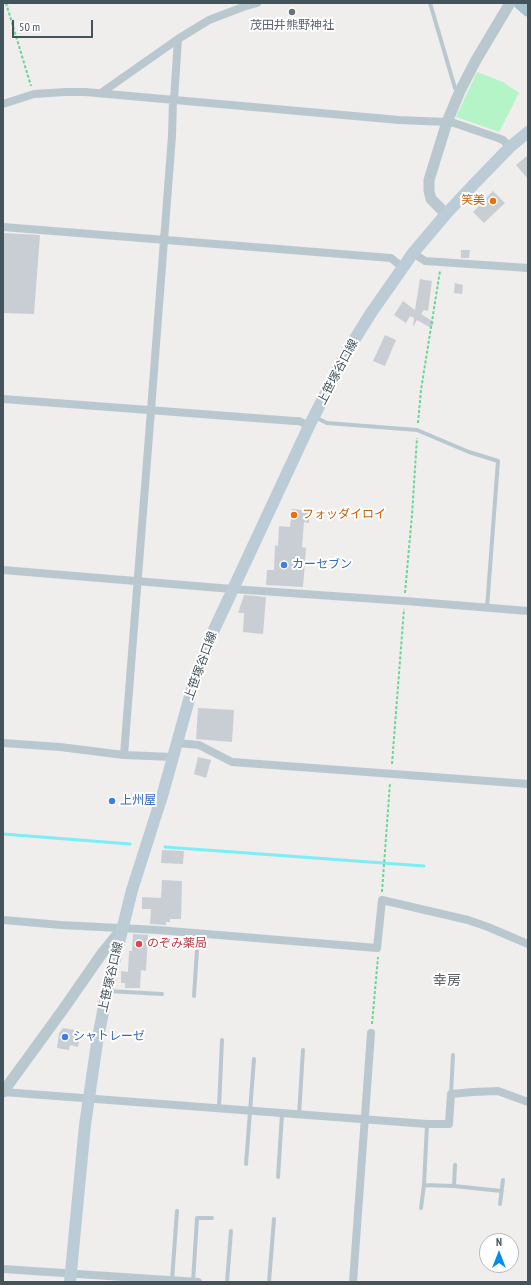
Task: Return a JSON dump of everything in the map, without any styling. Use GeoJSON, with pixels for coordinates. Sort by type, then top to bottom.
{"type":"FeatureCollection","features":[{"type":"Feature","properties":{"kind":"main road"},"geometry":{"type":"LineString","coordinates":[[520,3],[528,10]]}},
{"type":"Feature","properties":{"kind":"main road","name":"上笹塚谷口線"},"geometry":{"type":"LineString","coordinates":[[70,1278],[89,1099],[97,1043],[107,991],[132,890],[156,819],[192,689],[212,634],[312,421],[348,350],[371,313],[413,253],[446,214],[510,147],[526,137]]}},
{"type":"Feature","properties":{"kind":"street"},"geometry":{"type":"LineString","coordinates":[[228,3],[231,11]]}},
{"type":"Feature","properties":{"kind":"street"},"geometry":{"type":"LineString","coordinates":[[101,93],[178,39],[209,20],[257,3]]}},
{"type":"Feature","properties":{"kind":"street"},"geometry":{"type":"LineString","coordinates":[[446,214],[431,199],[429,180],[447,122],[460,91],[476,60],[510,3]]}},
{"type":"Feature","properties":{"kind":"street"},"geometry":{"type":"LineString","coordinates":[[124,755],[172,136],[173,100],[178,39]]}},
{"type":"Feature","properties":{"kind":"street"},"geometry":{"type":"LineString","coordinates":[[3,104],[34,94],[65,92],[101,93],[399,120],[447,122],[498,138],[503,140],[510,147]]}},
{"type":"Feature","properties":{"kind":"street"},"geometry":{"type":"LineString","coordinates":[[3,227],[391,258],[403,268]]}},
{"type":"Feature","properties":{"kind":"street"},"geometry":{"type":"LineString","coordinates":[[413,253],[425,261],[528,268]]}},
{"type":"Feature","properties":{"kind":"street"},"geometry":{"type":"LineString","coordinates":[[3,399],[299,422],[312,421]]}},
{"type":"Feature","properties":{"kind":"street"},"geometry":{"type":"LineString","coordinates":[[3,570],[528,611]]}},
{"type":"Feature","properties":{"kind":"street"},"geometry":{"type":"LineString","coordinates":[[3,743],[60,747],[124,755],[173,757]]}},
{"type":"Feature","properties":{"kind":"street"},"geometry":{"type":"LineString","coordinates":[[177,743],[199,745],[232,762],[528,784]]}},
{"type":"Feature","properties":{"kind":"street"},"geometry":{"type":"LineString","coordinates":[[3,920],[377,948],[382,900],[468,920],[528,944]]}},
{"type":"Feature","properties":{"kind":"street"},"geometry":{"type":"LineString","coordinates":[[3,1092],[103,952],[123,928]]}},
{"type":"Feature","properties":{"kind":"street"},"geometry":{"type":"LineString","coordinates":[[353,1282],[371,1033]]}},
{"type":"Feature","properties":{"kind":"street"},"geometry":{"type":"LineString","coordinates":[[3,1092],[427,1124],[449,1124],[451,1094],[498,1091],[528,1102]]}},
{"type":"Feature","properties":{"kind":"street"},"geometry":{"type":"LineString","coordinates":[[3,1269],[70,1278],[198,1282]]}},
{"type":"Feature","properties":{"kind":"lane"},"geometry":{"type":"LineString","coordinates":[[430,3],[455,88],[460,91]]}},
{"type":"Feature","properties":{"kind":"lane"},"geometry":{"type":"LineString","coordinates":[[312,421],[417,430],[469,452],[498,461],[486,608]]}},
{"type":"Feature","properties":{"kind":"lane"},"geometry":{"type":"LineString","coordinates":[[194,996],[198,934]]}},
{"type":"Feature","properties":{"kind":"lane"},"geometry":{"type":"LineString","coordinates":[[107,991],[162,994]]}},
{"type":"Feature","properties":{"kind":"lane"},"geometry":{"type":"LineString","coordinates":[[219,1108],[222,1040]]}},
{"type":"Feature","properties":{"kind":"lane"},"geometry":{"type":"LineString","coordinates":[[299,1115],[303,1050]]}},
{"type":"Feature","properties":{"kind":"lane"},"geometry":{"type":"LineString","coordinates":[[451,1094],[453,1055]]}},
{"type":"Feature","properties":{"kind":"lane"},"geometry":{"type":"LineString","coordinates":[[246,1164],[254,1059]]}},
{"type":"Feature","properties":{"kind":"lane"},"geometry":{"type":"LineString","coordinates":[[278,1177],[282,1114]]}},
{"type":"Feature","properties":{"kind":"lane"},"geometry":{"type":"LineString","coordinates":[[421,1208],[424,1185],[427,1124]]}},
{"type":"Feature","properties":{"kind":"lane"},"geometry":{"type":"LineString","coordinates":[[454,1186],[456,1165]]}},
{"type":"Feature","properties":{"kind":"lane"},"geometry":{"type":"LineString","coordinates":[[500,1204],[503,1180]]}},
{"type":"Feature","properties":{"kind":"lane"},"geometry":{"type":"LineString","coordinates":[[424,1185],[454,1186],[502,1191]]}},
{"type":"Feature","properties":{"kind":"lane"},"geometry":{"type":"LineString","coordinates":[[172,1280],[177,1211]]}},
{"type":"Feature","properties":{"kind":"lane"},"geometry":{"type":"LineString","coordinates":[[193,1282],[198,1218],[212,1218]]}},
{"type":"Feature","properties":{"kind":"lane"},"geometry":{"type":"LineString","coordinates":[[269,1282],[274,1220]]}},
{"type":"Feature","properties":{"kind":"lane"},"geometry":{"type":"LineString","coordinates":[[227,1282],[231,1231]]}},
{"type":"Feature","properties":{"kind":"path"},"geometry":{"type":"LineString","coordinates":[[6,3],[34,94]]}},
{"type":"Feature","properties":{"kind":"path"},"geometry":{"type":"LineString","coordinates":[[382,900],[412,515],[417,430],[421,390],[441,262]]}},
{"type":"Feature","properties":{"kind":"path"},"geometry":{"type":"LineString","coordinates":[[371,1033],[378,952],[377,948]]}},
{"type":"Feature","properties":{"kind":"green space"},"geometry":{"type":"Polygon","coordinates":[[[477,72],[503,82],[519,93],[499,132],[456,117],[477,72]]]}},
{"type":"Feature","properties":{"kind":"building"},"geometry":{"type":"Polygon","coordinates":[[[528,155],[528,179],[516,165],[528,155]]]}},
{"type":"Feature","properties":{"kind":"building"},"geometry":{"type":"Polygon","coordinates":[[[493,191],[505,203],[484,223],[473,212],[493,191]]]}},
{"type":"Feature","properties":{"kind":"building"},"geometry":{"type":"Polygon","coordinates":[[[3,233],[40,235],[34,314],[3,313],[3,233]]]}},
{"type":"Feature","properties":{"kind":"building"},"geometry":{"type":"Polygon","coordinates":[[[461,250],[470,250],[469,258],[461,258],[461,250]]]}},
{"type":"Feature","properties":{"kind":"building"},"geometry":{"type":"Polygon","coordinates":[[[420,279],[432,281],[428,311],[424,310],[421,314],[434,322],[431,328],[417,320],[413,327],[414,318],[410,316],[406,323],[394,315],[403,301],[415,310],[420,279]]]}},
{"type":"Feature","properties":{"kind":"building"},"geometry":{"type":"Polygon","coordinates":[[[455,283],[463,285],[462,294],[454,293],[455,283]]]}},
{"type":"Feature","properties":{"kind":"building"},"geometry":{"type":"Polygon","coordinates":[[[385,335],[396,340],[385,366],[373,361],[385,335]]]}},
{"type":"Feature","properties":{"kind":"building"},"geometry":{"type":"Polygon","coordinates":[[[292,509],[310,511],[309,523],[304,522],[302,547],[306,548],[303,587],[266,585],[267,570],[274,570],[275,545],[278,546],[279,526],[290,527],[292,509]]]}},
{"type":"Feature","properties":{"kind":"building"},"geometry":{"type":"Polygon","coordinates":[[[244,595],[266,597],[263,634],[243,632],[244,613],[238,613],[244,595]]]}},
{"type":"Feature","properties":{"kind":"building"},"geometry":{"type":"Polygon","coordinates":[[[198,708],[234,710],[232,742],[196,739],[198,708]]]}},
{"type":"Feature","properties":{"kind":"building"},"geometry":{"type":"Polygon","coordinates":[[[198,757],[211,760],[206,778],[194,774],[198,757]]]}},
{"type":"Feature","properties":{"kind":"building"},"geometry":{"type":"Polygon","coordinates":[[[162,850],[184,851],[183,864],[161,863],[162,850]]]}},
{"type":"Feature","properties":{"kind":"building"},"geometry":{"type":"Polygon","coordinates":[[[162,880],[182,881],[181,919],[170,919],[170,922],[166,922],[166,925],[150,924],[151,909],[142,909],[142,897],[161,898],[162,880]]]}},
{"type":"Feature","properties":{"kind":"building"},"geometry":{"type":"Polygon","coordinates":[[[133,934],[148,935],[146,971],[141,970],[140,988],[125,988],[125,983],[121,983],[121,971],[128,972],[129,951],[132,951],[133,934]]]}},
{"type":"Feature","properties":{"kind":"building"},"geometry":{"type":"Polygon","coordinates":[[[63,1028],[81,1031],[78,1047],[70,1045],[69,1050],[57,1048],[59,1033],[63,1028]]]}},
{"type":"Feature","properties":{"kind":"waterway"},"geometry":{"type":"LineString","coordinates":[[3,834],[130,844]]}},
{"type":"Feature","properties":{"kind":"waterway"},"geometry":{"type":"LineString","coordinates":[[165,847],[424,866]]}},
{"type":"Feature","properties":{"kind":"place","name":"茂田井熊野神社"},"geometry":{"type":"Point","coordinates":[292,12]}},
{"type":"Feature","properties":{"kind":"place","name":"笑美"},"geometry":{"type":"Point","coordinates":[493,201]}},
{"type":"Feature","properties":{"kind":"place","name":"フォッダイロイ"},"geometry":{"type":"Point","coordinates":[294,515]}},
{"type":"Feature","properties":{"kind":"place","name":"カーセブン"},"geometry":{"type":"Point","coordinates":[284,565]}},
{"type":"Feature","properties":{"kind":"place","name":"上州屋"},"geometry":{"type":"Point","coordinates":[112,801]}},
{"type":"Feature","properties":{"kind":"place","name":"のぞみ薬局"},"geometry":{"type":"Point","coordinates":[139,944]}},
{"type":"Feature","properties":{"kind":"place","name":"シャトレーゼ"},"geometry":{"type":"Point","coordinates":[65,1037]}},
{"type":"Feature","properties":{"kind":"district","name":"幸房"},"geometry":{"type":"Point","coordinates":[447,981]}}]}
